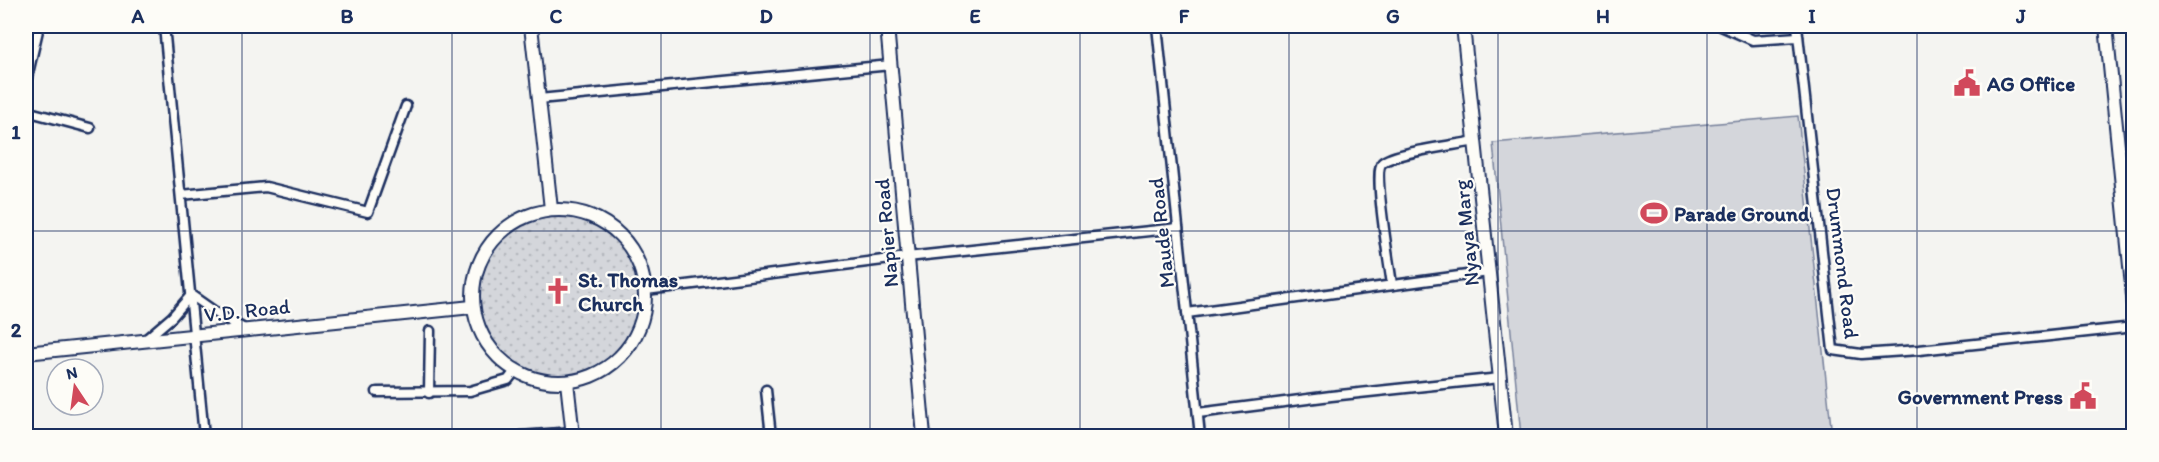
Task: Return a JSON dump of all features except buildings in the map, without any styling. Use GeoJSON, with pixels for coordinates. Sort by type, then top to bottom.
{"type":"FeatureCollection","features":[{"type":"Feature","properties":{"kind":"street"},"geometry":{"type":"LineString","coordinates":[[26,82],[39,26]]}},
{"type":"Feature","properties":{"kind":"street"},"geometry":{"type":"LineString","coordinates":[[164,26],[204,436]]}},
{"type":"Feature","properties":{"kind":"street"},"geometry":{"type":"LineString","coordinates":[[531,26],[551,210]]}},
{"type":"Feature","properties":{"kind":"street","name":"Napier Road"},"geometry":{"type":"LineString","coordinates":[[887,26],[924,436]]}},
{"type":"Feature","properties":{"kind":"street","name":"Maude Road"},"geometry":{"type":"LineString","coordinates":[[1157,26],[1200,436]]}},
{"type":"Feature","properties":{"kind":"street","name":"Nyaya Marg"},"geometry":{"type":"LineString","coordinates":[[1463,26],[1506,436]]}},
{"type":"Feature","properties":{"kind":"street"},"geometry":{"type":"LineString","coordinates":[[1721,26],[1753,40],[1798,37]]}},
{"type":"Feature","properties":{"kind":"street","name":"Drummond Road"},"geometry":{"type":"LineString","coordinates":[[1797,26],[1833,350],[1861,354],[1919,350],[2133,327]]}},
{"type":"Feature","properties":{"kind":"street"},"geometry":{"type":"LineString","coordinates":[[2106,26],[2130,232],[2133,306]]}},
{"type":"Feature","properties":{"kind":"street"},"geometry":{"type":"LineString","coordinates":[[539,99],[891,65]]}},
{"type":"Feature","properties":{"kind":"street"},"geometry":{"type":"LineString","coordinates":[[181,195],[266,187],[368,212],[406,105]]}},
{"type":"Feature","properties":{"kind":"street"},"geometry":{"type":"LineString","coordinates":[[26,111],[90,128]]}},
{"type":"Feature","properties":{"kind":"street"},"geometry":{"type":"LineString","coordinates":[[1392,285],[1378,186],[1379,168],[1382,163],[1397,156],[1475,141]]}},
{"type":"Feature","properties":{"kind":"street"},"geometry":{"type":"LineString","coordinates":[[551,210],[579,211],[604,222],[625,239],[640,263],[646,290],[643,316],[633,341],[616,361],[593,376],[567,382],[549,382],[532,378],[515,371],[499,359],[486,344],[477,326],[472,307],[472,284],[479,261],[491,242],[508,226],[528,215],[551,210]]}},
{"type":"Feature","properties":{"kind":"street"},"geometry":{"type":"LineString","coordinates":[[646,290],[907,256],[1178,228]]}},
{"type":"Feature","properties":{"kind":"street"},"geometry":{"type":"LineString","coordinates":[[1187,313],[1489,272]]}},
{"type":"Feature","properties":{"kind":"street"},"geometry":{"type":"LineString","coordinates":[[191,294],[221,316],[246,330]]}},
{"type":"Feature","properties":{"kind":"street"},"geometry":{"type":"LineString","coordinates":[[145,340],[172,317],[191,294]]}},
{"type":"Feature","properties":{"kind":"street","name":"V.D. Road"},"geometry":{"type":"LineString","coordinates":[[26,353],[472,307]]}},
{"type":"Feature","properties":{"kind":"street"},"geometry":{"type":"LineString","coordinates":[[429,393],[430,331]]}},
{"type":"Feature","properties":{"kind":"street"},"geometry":{"type":"LineString","coordinates":[[377,392],[471,391],[508,380],[515,371]]}},
{"type":"Feature","properties":{"kind":"street"},"geometry":{"type":"LineString","coordinates":[[1198,413],[1500,378]]}},
{"type":"Feature","properties":{"kind":"street"},"geometry":{"type":"LineString","coordinates":[[520,436],[573,434],[567,382]]}},
{"type":"Feature","properties":{"kind":"street"},"geometry":{"type":"LineString","coordinates":[[766,390],[771,436]]}},
{"type":"Feature","properties":{"kind":"shaded area","name":"Parade Ground"},"geometry":{"type":"Polygon","coordinates":[[[1798,116],[1832,436],[1521,436],[1493,143],[1798,116]]]}},
{"type":"Feature","properties":{"kind":"shaded area"},"geometry":{"type":"Polygon","coordinates":[[[559,216],[590,222],[616,240],[634,266],[640,297],[634,328],[616,354],[590,372],[559,378],[528,372],[502,354],[484,328],[478,297],[484,266],[502,240],[528,222],[559,216]]]}},
{"type":"Feature","properties":{"kind":"place","name":"AG Office"},"geometry":{"type":"Point","coordinates":[1967,83]}},
{"type":"Feature","properties":{"kind":"place","name":"Parade Ground"},"geometry":{"type":"Point","coordinates":[1654,213]}},
{"type":"Feature","properties":{"kind":"place","name":"St. Thomas Church"},"geometry":{"type":"Point","coordinates":[558,291]}},
{"type":"Feature","properties":{"kind":"place","name":"Government Press"},"geometry":{"type":"Point","coordinates":[2083,396]}}]}
